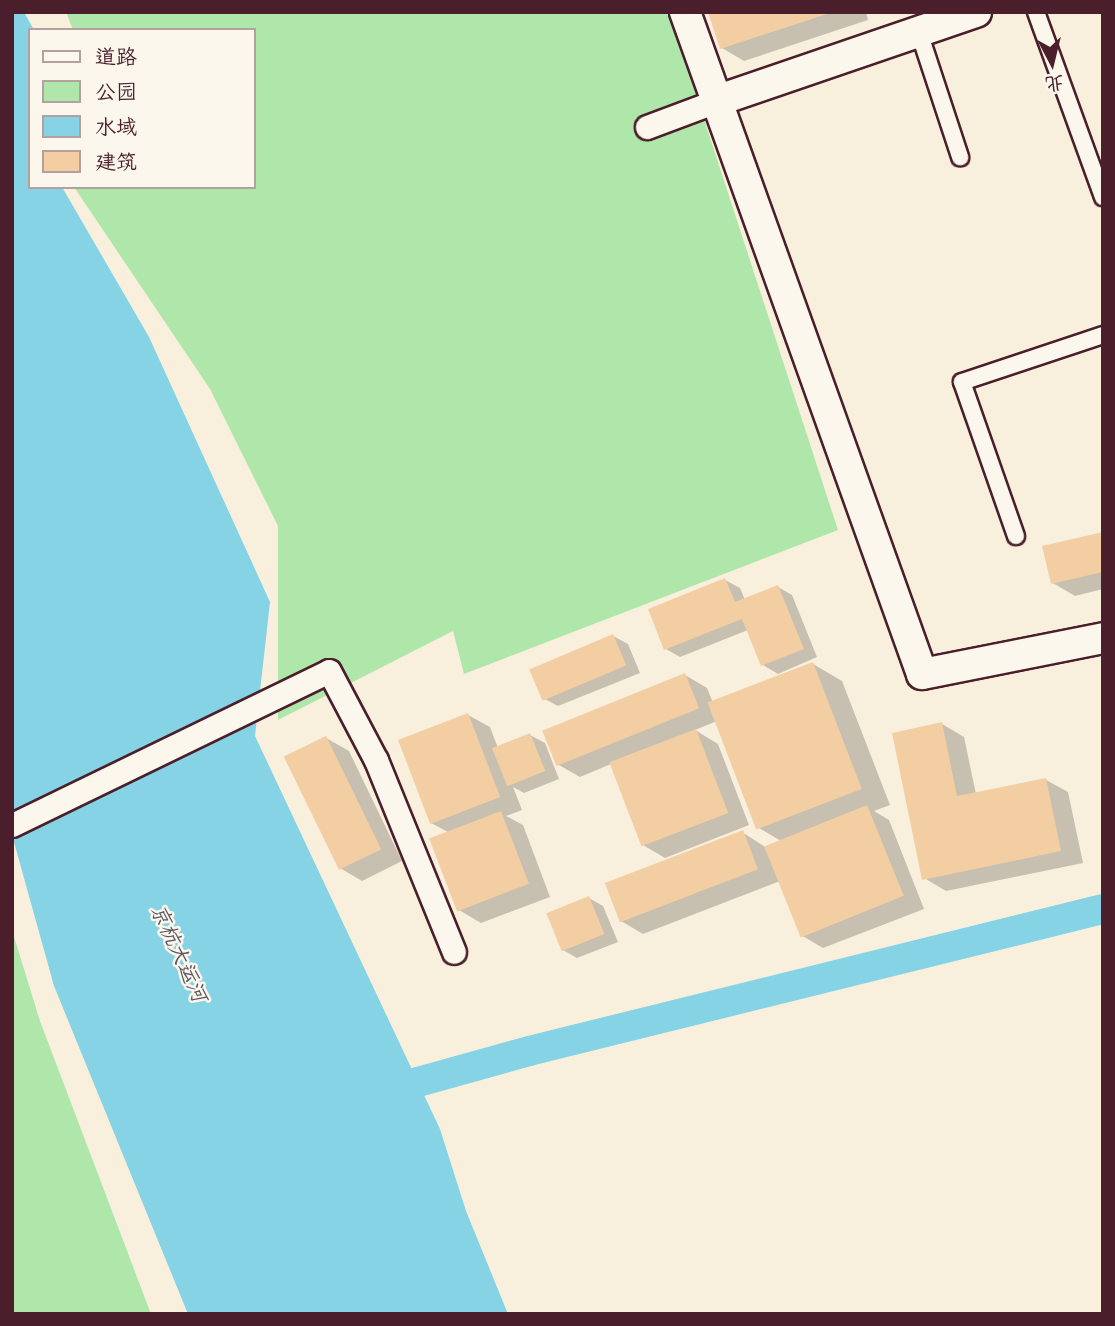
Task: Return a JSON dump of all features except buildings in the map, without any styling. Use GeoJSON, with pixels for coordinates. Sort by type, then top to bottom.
{"type":"FeatureCollection","features":[{"type":"Feature","properties":{"kind":"street"},"geometry":{"type":"LineString","coordinates":[[685,12],[922,674],[1103,638]]}},
{"type":"Feature","properties":{"kind":"street"},"geometry":{"type":"LineString","coordinates":[[648,127],[976,12]]}},
{"type":"Feature","properties":{"kind":"street"},"geometry":{"type":"LineString","coordinates":[[12,825],[328,671],[376,760],[454,952]]}},
{"type":"Feature","properties":{"kind":"lane"},"geometry":{"type":"LineString","coordinates":[[1036,12],[1103,197]]}},
{"type":"Feature","properties":{"kind":"lane"},"geometry":{"type":"LineString","coordinates":[[919,32],[960,157]]}},
{"type":"Feature","properties":{"kind":"lane"},"geometry":{"type":"LineString","coordinates":[[1016,536],[962,382],[1103,335]]}},
{"type":"Feature","properties":{"kind":"green space"},"geometry":{"type":"Polygon","coordinates":[[[66,12],[669,12],[838,530],[464,674],[453,631],[278,720],[278,526],[210,389],[75,189],[256,189],[256,28],[72,28],[66,12]]]}},
{"type":"Feature","properties":{"kind":"green space"},"geometry":{"type":"Polygon","coordinates":[[[12,930],[40,1021],[151,1314],[12,1314],[12,930]]]}},
{"type":"Feature","properties":{"kind":"water","name":"京杭大运河"},"geometry":{"type":"Polygon","coordinates":[[[12,12],[24,12],[33,28],[28,28],[28,189],[63,189],[149,337],[270,602],[255,736],[440,1129],[466,1211],[508,1314],[188,1314],[54,986],[12,835],[12,12]]]}},
{"type":"Feature","properties":{"kind":"waterway"},"geometry":{"type":"LineString","coordinates":[[383,1099],[418,1082],[529,1051],[1103,909]]}}]}
